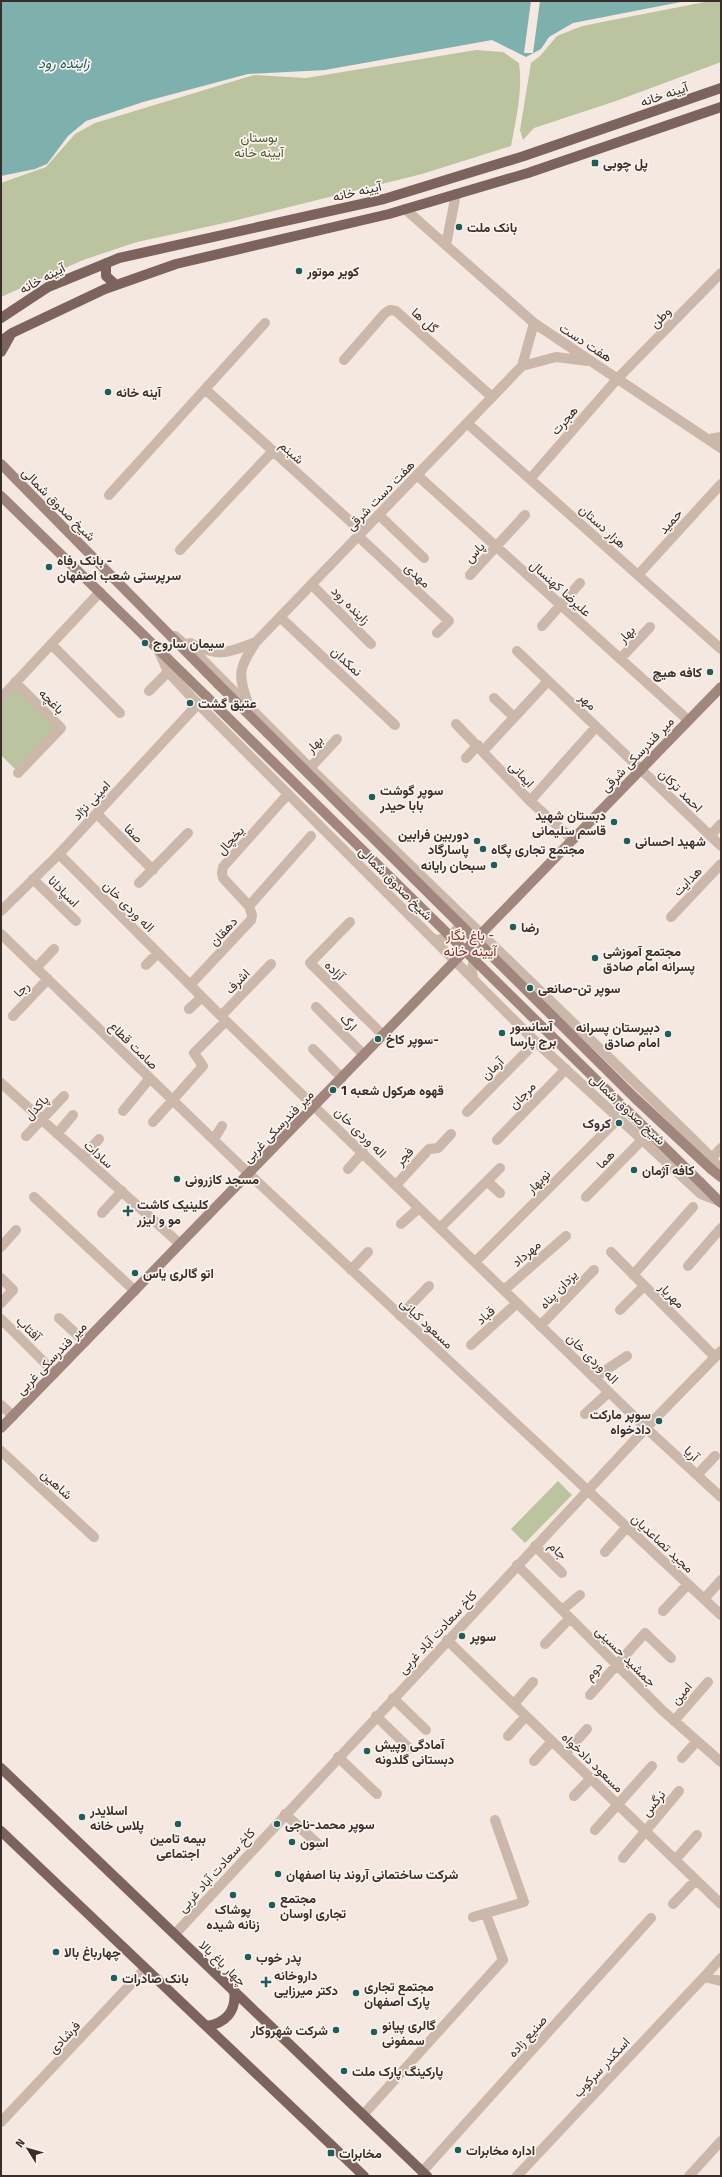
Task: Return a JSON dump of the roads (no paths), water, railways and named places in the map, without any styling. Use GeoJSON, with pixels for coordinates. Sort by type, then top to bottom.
{"type":"FeatureCollection","features":[{"type":"Feature","properties":{"kind":"main road","name":"آیینه خانه"},"geometry":{"type":"LineString","coordinates":[[1,318],[48,287],[106,263],[172,244],[384,199],[524,156],[721,88]]}},
{"type":"Feature","properties":{"kind":"main road"},"geometry":{"type":"LineString","coordinates":[[1,341],[12,333],[116,285],[176,264],[405,209],[528,173],[721,107]]}},
{"type":"Feature","properties":{"kind":"main road"},"geometry":{"type":"LineString","coordinates":[[106,263],[106,276],[116,285]]}},
{"type":"Feature","properties":{"kind":"main road"},"geometry":{"type":"LineString","coordinates":[[1,352],[12,333]]}},
{"type":"Feature","properties":{"kind":"main road","name":"شیخ صدوق شمالی"},"geometry":{"type":"LineString","coordinates":[[1,464],[218,684],[635,1098],[721,1177]]}},
{"type":"Feature","properties":{"kind":"main road","name":"شیخ صدوق شمالی"},"geometry":{"type":"LineString","coordinates":[[1,496],[720,1202]]}},
{"type":"Feature","properties":{"kind":"main road","name":"میر فندرسکی شرقی"},"geometry":{"type":"LineString","coordinates":[[454,961],[721,687]]}},
{"type":"Feature","properties":{"kind":"main road","name":"میر فندرسکی غربی"},"geometry":{"type":"LineString","coordinates":[[1,1428],[454,961]]}},
{"type":"Feature","properties":{"kind":"main road","name":"چهار باغ بالا"},"geometry":{"type":"LineString","coordinates":[[1,1768],[424,2174]]}},
{"type":"Feature","properties":{"kind":"main road"},"geometry":{"type":"LineString","coordinates":[[1,1831],[364,2176]]}},
{"type":"Feature","properties":{"kind":"main road"},"geometry":{"type":"LineString","coordinates":[[206,2026],[218,2023],[228,2016],[234,2004],[234,1992]]}},
{"type":"Feature","properties":{"kind":"street"},"geometry":{"type":"LineString","coordinates":[[446,245],[456,194]]}},
{"type":"Feature","properties":{"kind":"street","name":"هفت دست"},"geometry":{"type":"LineString","coordinates":[[405,209],[534,324],[710,439],[721,448]]}},
{"type":"Feature","properties":{"kind":"street","name":"وطن"},"geometry":{"type":"LineString","coordinates":[[618,378],[721,273]]}},
{"type":"Feature","properties":{"kind":"street","name":"گل ها"},"geometry":{"type":"LineString","coordinates":[[344,360],[385,314],[390,310],[396,311],[492,398]]}},
{"type":"Feature","properties":{"kind":"street"},"geometry":{"type":"LineString","coordinates":[[109,495],[265,324]]}},
{"type":"Feature","properties":{"kind":"street"},"geometry":{"type":"LineString","coordinates":[[522,366],[534,324]]}},
{"type":"Feature","properties":{"kind":"street"},"geometry":{"type":"LineString","coordinates":[[522,366],[556,357],[592,361]]}},
{"type":"Feature","properties":{"kind":"street","name":"هفت دست شرقی"},"geometry":{"type":"LineString","coordinates":[[256,642],[522,366]]}},
{"type":"Feature","properties":{"kind":"street","name":"هجرت"},"geometry":{"type":"LineString","coordinates":[[530,479],[618,378]]}},
{"type":"Feature","properties":{"kind":"street","name":"شبنم"},"geometry":{"type":"LineString","coordinates":[[205,389],[360,534]]}},
{"type":"Feature","properties":{"kind":"street","name":"هزار دستان"},"geometry":{"type":"LineString","coordinates":[[467,423],[721,649]]}},
{"type":"Feature","properties":{"kind":"street"},"geometry":{"type":"LineString","coordinates":[[710,439],[721,437]]}},
{"type":"Feature","properties":{"kind":"street"},"geometry":{"type":"LineString","coordinates":[[180,550],[272,452]]}},
{"type":"Feature","properties":{"kind":"street","name":"علیرضا کهنسال"},"geometry":{"type":"LineString","coordinates":[[417,475],[688,720]]}},
{"type":"Feature","properties":{"kind":"street","name":"حمید"},"geometry":{"type":"LineString","coordinates":[[638,575],[721,484]]}},
{"type":"Feature","properties":{"kind":"street"},"geometry":{"type":"LineString","coordinates":[[379,515],[424,558]]}},
{"type":"Feature","properties":{"kind":"street","name":"پاس"},"geometry":{"type":"LineString","coordinates":[[470,575],[525,515]]}},
{"type":"Feature","properties":{"kind":"street","name":"مهدی"},"geometry":{"type":"LineString","coordinates":[[360,534],[449,621],[437,633]]}},
{"type":"Feature","properties":{"kind":"street"},"geometry":{"type":"LineString","coordinates":[[542,626],[580,583]]}},
{"type":"Feature","properties":{"kind":"street","name":"زاینده رود"},"geometry":{"type":"LineString","coordinates":[[312,585],[371,644]]}},
{"type":"Feature","properties":{"kind":"street"},"geometry":{"type":"LineString","coordinates":[[1,698],[100,592]]}},
{"type":"Feature","properties":{"kind":"street","name":"نمکدان"},"geometry":{"type":"LineString","coordinates":[[280,617],[395,725]]}},
{"type":"Feature","properties":{"kind":"street","name":"بهار"},"geometry":{"type":"LineString","coordinates":[[620,659],[650,627]]}},
{"type":"Feature","properties":{"kind":"street","name":"شیخ صدوق شمالی"},"geometry":{"type":"LineString","coordinates":[[166,631],[178,637],[201,658],[310,768],[712,1158],[721,1172]]}},
{"type":"Feature","properties":{"kind":"street"},"geometry":{"type":"LineString","coordinates":[[178,637],[207,652],[222,654],[256,642]]}},
{"type":"Feature","properties":{"kind":"street"},"geometry":{"type":"LineString","coordinates":[[249,707],[242,685],[241,673],[243,663],[256,642]]}},
{"type":"Feature","properties":{"kind":"street"},"geometry":{"type":"LineString","coordinates":[[51,644],[120,713]]}},
{"type":"Feature","properties":{"kind":"street","name":"شیخ صدوق شمالی"},"geometry":{"type":"LineString","coordinates":[[158,649],[168,672],[198,704],[536,1042],[701,1194],[720,1202]]}},
{"type":"Feature","properties":{"kind":"street","name":"مهر"},"geometry":{"type":"LineString","coordinates":[[517,651],[641,769]]}},
{"type":"Feature","properties":{"kind":"street"},"geometry":{"type":"LineString","coordinates":[[149,691],[168,672]]}},
{"type":"Feature","properties":{"kind":"street"},"geometry":{"type":"LineString","coordinates":[[466,758],[480,748],[514,717],[548,681]]}},
{"type":"Feature","properties":{"kind":"street","name":"باغچه"},"geometry":{"type":"LineString","coordinates":[[15,682],[61,728],[18,773]]}},
{"type":"Feature","properties":{"kind":"street"},"geometry":{"type":"LineString","coordinates":[[494,698],[514,717]]}},
{"type":"Feature","properties":{"kind":"street","name":"امینی نژاد"},"geometry":{"type":"LineString","coordinates":[[1,911],[59,854],[198,704]]}},
{"type":"Feature","properties":{"kind":"street","name":"ایمانی"},"geometry":{"type":"LineString","coordinates":[[456,724],[530,801],[572,839]]}},
{"type":"Feature","properties":{"kind":"street"},"geometry":{"type":"LineString","coordinates":[[530,801],[596,727]]}},
{"type":"Feature","properties":{"kind":"street","name":"بهار"},"geometry":{"type":"LineString","coordinates":[[310,768],[337,739]]}},
{"type":"Feature","properties":{"kind":"street","name":"احمد ترکان"},"geometry":{"type":"LineString","coordinates":[[641,769],[721,846]]}},
{"type":"Feature","properties":{"kind":"street","name":"یخچال"},"geometry":{"type":"LineString","coordinates":[[249,906],[223,878],[223,867],[288,794]]}},
{"type":"Feature","properties":{"kind":"street","name":"صفا"},"geometry":{"type":"LineString","coordinates":[[97,814],[153,870]]}},
{"type":"Feature","properties":{"kind":"street"},"geometry":{"type":"LineString","coordinates":[[710,836],[721,824]]}},
{"type":"Feature","properties":{"kind":"street"},"geometry":{"type":"LineString","coordinates":[[139,883],[188,833]]}},
{"type":"Feature","properties":{"kind":"street"},"geometry":{"type":"LineString","coordinates":[[249,906],[312,836]]}},
{"type":"Feature","properties":{"kind":"street","name":"اله وردی خان"},"geometry":{"type":"LineString","coordinates":[[59,854],[223,1018],[315,1105],[646,1428]]}},
{"type":"Feature","properties":{"kind":"street","name":"هدایت"},"geometry":{"type":"LineString","coordinates":[[671,917],[721,864]]}},
{"type":"Feature","properties":{"kind":"street","name":"اسپادانا"},"geometry":{"type":"LineString","coordinates":[[33,879],[76,921]]}},
{"type":"Feature","properties":{"kind":"street","name":"دهقان"},"geometry":{"type":"LineString","coordinates":[[190,985],[251,920],[252,915],[249,906]]}},
{"type":"Feature","properties":{"kind":"street"},"geometry":{"type":"LineString","coordinates":[[434,940],[445,940],[454,934],[460,924],[460,913]]}},
{"type":"Feature","properties":{"kind":"street","name":"آزاده"},"geometry":{"type":"LineString","coordinates":[[350,922],[310,963],[383,1035]]}},
{"type":"Feature","properties":{"kind":"street","name":"صامت قطاع"},"geometry":{"type":"LineString","coordinates":[[1,934],[249,1174]]}},
{"type":"Feature","properties":{"kind":"street"},"geometry":{"type":"LineString","coordinates":[[36,968],[54,949]]}},
{"type":"Feature","properties":{"kind":"street"},"geometry":{"type":"LineString","coordinates":[[475,981],[472,973],[472,965],[476,957],[483,952],[491,950],[500,953]]}},
{"type":"Feature","properties":{"kind":"street"},"geometry":{"type":"LineString","coordinates":[[146,965],[158,953]]}},
{"type":"Feature","properties":{"kind":"street","name":"اشرف"},"geometry":{"type":"LineString","coordinates":[[173,1100],[203,1066],[194,1052],[271,964]]}},
{"type":"Feature","properties":{"kind":"street","name":"رجا"},"geometry":{"type":"LineString","coordinates":[[13,1016],[48,979]]}},
{"type":"Feature","properties":{"kind":"street"},"geometry":{"type":"LineString","coordinates":[[189,1009],[202,997]]}},
{"type":"Feature","properties":{"kind":"street","name":"ارگ"},"geometry":{"type":"LineString","coordinates":[[316,1007],[364,1055]]}},
{"type":"Feature","properties":{"kind":"street","name":"آرمان"},"geometry":{"type":"LineString","coordinates":[[467,1112],[536,1042]]}},
{"type":"Feature","properties":{"kind":"street"},"geometry":{"type":"LineString","coordinates":[[313,1050],[342,1078]]}},
{"type":"Feature","properties":{"kind":"street","name":"مرجان"},"geometry":{"type":"LineString","coordinates":[[498,1140],[566,1069]]}},
{"type":"Feature","properties":{"kind":"street"},"geometry":{"type":"LineString","coordinates":[[123,1111],[150,1078]]}},
{"type":"Feature","properties":{"kind":"street","name":"سادات"},"geometry":{"type":"LineString","coordinates":[[1,1083],[180,1244]]}},
{"type":"Feature","properties":{"kind":"street","name":"پاکدل"},"geometry":{"type":"LineString","coordinates":[[26,1136],[64,1096]]}},
{"type":"Feature","properties":{"kind":"street"},"geometry":{"type":"LineString","coordinates":[[153,1122],[173,1100]]}},
{"type":"Feature","properties":{"kind":"street"},"geometry":{"type":"LineString","coordinates":[[57,1134],[73,1115]]}},
{"type":"Feature","properties":{"kind":"street","name":"نوبهار"},"geometry":{"type":"LineString","coordinates":[[475,1262],[619,1118]]}},
{"type":"Feature","properties":{"kind":"street"},"geometry":{"type":"LineString","coordinates":[[214,1139],[222,1126]]}},
{"type":"Feature","properties":{"kind":"street","name":"فجر"},"geometry":{"type":"LineString","coordinates":[[396,1185],[429,1149],[438,1148],[451,1134]]}},
{"type":"Feature","properties":{"kind":"street"},"geometry":{"type":"LineString","coordinates":[[83,1157],[99,1139]]}},
{"type":"Feature","properties":{"kind":"street","name":"هما"},"geometry":{"type":"LineString","coordinates":[[586,1197],[642,1140]]}},
{"type":"Feature","properties":{"kind":"street"},"geometry":{"type":"LineString","coordinates":[[712,1158],[721,1148]]}},
{"type":"Feature","properties":{"kind":"street"},"geometry":{"type":"LineString","coordinates":[[348,1169],[363,1152]]}},
{"type":"Feature","properties":{"kind":"street"},"geometry":{"type":"LineString","coordinates":[[440,1228],[500,1168]]}},
{"type":"Feature","properties":{"kind":"street","name":"مسعود کیانی"},"geometry":{"type":"LineString","coordinates":[[249,1174],[587,1491]]}},
{"type":"Feature","properties":{"kind":"street"},"geometry":{"type":"LineString","coordinates":[[487,1181],[500,1193]]}},
{"type":"Feature","properties":{"kind":"street"},"geometry":{"type":"LineString","coordinates":[[102,1213],[122,1191]]}},
{"type":"Feature","properties":{"kind":"street"},"geometry":{"type":"LineString","coordinates":[[34,1197],[135,1291]]}},
{"type":"Feature","properties":{"kind":"street"},"geometry":{"type":"LineString","coordinates":[[633,1275],[693,1207]]}},
{"type":"Feature","properties":{"kind":"street"},"geometry":{"type":"LineString","coordinates":[[401,1224],[419,1208]]}},
{"type":"Feature","properties":{"kind":"street"},"geometry":{"type":"LineString","coordinates":[[688,1266],[721,1228]]}},
{"type":"Feature","properties":{"kind":"street"},"geometry":{"type":"LineString","coordinates":[[1,1247],[16,1230]]}},
{"type":"Feature","properties":{"kind":"street","name":"مهرداد"},"geometry":{"type":"LineString","coordinates":[[504,1290],[566,1236]]}},
{"type":"Feature","properties":{"kind":"street"},"geometry":{"type":"LineString","coordinates":[[352,1270],[368,1252]]}},
{"type":"Feature","properties":{"kind":"street","name":"مهریار"},"geometry":{"type":"LineString","coordinates":[[611,1252],[644,1286],[718,1354]]}},
{"type":"Feature","properties":{"kind":"street","name":"یزدان پناه"},"geometry":{"type":"LineString","coordinates":[[540,1326],[594,1270]]}},
{"type":"Feature","properties":{"kind":"street"},"geometry":{"type":"LineString","coordinates":[[1,1278],[13,1290],[1,1303]]}},
{"type":"Feature","properties":{"kind":"street"},"geometry":{"type":"LineString","coordinates":[[400,1316],[429,1286]]}},
{"type":"Feature","properties":{"kind":"street"},"geometry":{"type":"LineString","coordinates":[[620,1310],[644,1286]]}},
{"type":"Feature","properties":{"kind":"street","name":"قباد"},"geometry":{"type":"LineString","coordinates":[[471,1345],[517,1303]]}},
{"type":"Feature","properties":{"kind":"street"},"geometry":{"type":"LineString","coordinates":[[59,1318],[85,1342]]}},
{"type":"Feature","properties":{"kind":"street","name":"آفتاب"},"geometry":{"type":"LineString","coordinates":[[1,1319],[55,1373]]}},
{"type":"Feature","properties":{"kind":"street","name":"کاخ سعادت آباد غربی"},"geometry":{"type":"LineString","coordinates":[[174,1934],[517,1565],[718,1354]]}},
{"type":"Feature","properties":{"kind":"street"},"geometry":{"type":"LineString","coordinates":[[594,1378],[627,1356]]}},
{"type":"Feature","properties":{"kind":"street"},"geometry":{"type":"LineString","coordinates":[[585,1414],[609,1392]]}},
{"type":"Feature","properties":{"kind":"street"},"geometry":{"type":"LineString","coordinates":[[1,1405],[13,1416]]}},
{"type":"Feature","properties":{"kind":"street","name":"آریا"},"geometry":{"type":"LineString","coordinates":[[646,1428],[721,1497]]}},
{"type":"Feature","properties":{"kind":"street","name":"شاهین"},"geometry":{"type":"LineString","coordinates":[[1,1451],[94,1537]]}},
{"type":"Feature","properties":{"kind":"street"},"geometry":{"type":"LineString","coordinates":[[697,1476],[715,1456]]}},
{"type":"Feature","properties":{"kind":"street","name":"مجید تصاعدیان"},"geometry":{"type":"LineString","coordinates":[[587,1491],[721,1615]]}},
{"type":"Feature","properties":{"kind":"street"},"geometry":{"type":"LineString","coordinates":[[605,1552],[626,1528]]}},
{"type":"Feature","properties":{"kind":"street","name":"جام"},"geometry":{"type":"LineString","coordinates":[[535,1546],[562,1573]]}},
{"type":"Feature","properties":{"kind":"street","name":"جمشید حسینی"},"geometry":{"type":"LineString","coordinates":[[517,1565],[674,1721],[721,1761]]}},
{"type":"Feature","properties":{"kind":"street"},"geometry":{"type":"LineString","coordinates":[[704,1599],[721,1580]]}},
{"type":"Feature","properties":{"kind":"street"},"geometry":{"type":"LineString","coordinates":[[663,1611],[688,1584]]}},
{"type":"Feature","properties":{"kind":"street"},"geometry":{"type":"LineString","coordinates":[[562,1610],[580,1595]]}},
{"type":"Feature","properties":{"kind":"street"},"geometry":{"type":"LineString","coordinates":[[545,1644],[570,1618]]}},
{"type":"Feature","properties":{"kind":"street"},"geometry":{"type":"LineString","coordinates":[[616,1664],[645,1633],[671,1658]]}},
{"type":"Feature","properties":{"kind":"street","name":"مسعود دادخواه"},"geometry":{"type":"LineString","coordinates":[[447,1640],[721,1903]]}},
{"type":"Feature","properties":{"kind":"street","name":"دوم"},"geometry":{"type":"LineString","coordinates":[[590,1695],[616,1664]]}},
{"type":"Feature","properties":{"kind":"street"},"geometry":{"type":"LineString","coordinates":[[514,1704],[533,1682]]}},
{"type":"Feature","properties":{"kind":"street","name":"امین"},"geometry":{"type":"LineString","coordinates":[[674,1721],[708,1682]]}},
{"type":"Feature","properties":{"kind":"street"},"geometry":{"type":"LineString","coordinates":[[393,1698],[426,1730]]}},
{"type":"Feature","properties":{"kind":"street"},"geometry":{"type":"LineString","coordinates":[[376,1716],[410,1749]]}},
{"type":"Feature","properties":{"kind":"street"},"geometry":{"type":"LineString","coordinates":[[508,1736],[526,1716]]}},
{"type":"Feature","properties":{"kind":"street"},"geometry":{"type":"LineString","coordinates":[[566,1754],[587,1729]]}},
{"type":"Feature","properties":{"kind":"street"},"geometry":{"type":"LineString","coordinates":[[534,1761],[552,1741]]}},
{"type":"Feature","properties":{"kind":"street"},"geometry":{"type":"LineString","coordinates":[[682,1758],[697,1741]]}},
{"type":"Feature","properties":{"kind":"street"},"geometry":{"type":"LineString","coordinates":[[338,1757],[377,1794]]}},
{"type":"Feature","properties":{"kind":"street"},"geometry":{"type":"LineString","coordinates":[[595,1830],[652,1766]]}},
{"type":"Feature","properties":{"kind":"street"},"geometry":{"type":"LineString","coordinates":[[574,1796],[591,1778]]}},
{"type":"Feature","properties":{"kind":"street","name":"نرگس"},"geometry":{"type":"LineString","coordinates":[[623,1858],[679,1792]]}},
{"type":"Feature","properties":{"kind":"street"},"geometry":{"type":"LineString","coordinates":[[285,1814],[319,1845]]}},
{"type":"Feature","properties":{"kind":"street"},"geometry":{"type":"LineString","coordinates":[[473,1917],[524,1902],[495,1820]]}},
{"type":"Feature","properties":{"kind":"street"},"geometry":{"type":"LineString","coordinates":[[675,1860],[697,1835]]}},
{"type":"Feature","properties":{"kind":"street"},"geometry":{"type":"LineString","coordinates":[[673,1904],[696,1880]]}},
{"type":"Feature","properties":{"kind":"street"},"geometry":{"type":"LineString","coordinates":[[363,2116],[503,1960],[486,1914]]}},
{"type":"Feature","properties":{"kind":"street","name":"صنیع زاده"},"geometry":{"type":"LineString","coordinates":[[424,2174],[651,1918]]}},
{"type":"Feature","properties":{"kind":"street","name":"اسکندر سرکوب"},"geometry":{"type":"LineString","coordinates":[[517,2176],[721,1958]]}},
{"type":"Feature","properties":{"kind":"street","name":"فرشادی"},"geometry":{"type":"LineString","coordinates":[[1,2122],[146,1968]]}},
{"type":"Feature","properties":{"kind":"street"},"geometry":{"type":"LineString","coordinates":[[704,1977],[721,1981]]}},
{"type":"Feature","properties":{"kind":"street"},"geometry":{"type":"LineString","coordinates":[[689,2176],[721,2141]]}},
{"type":"Feature","properties":{"kind":"water","name":"زاینده رود"},"geometry":{"type":"Polygon","coordinates":[[[1,1],[686,1],[573,23],[549,37],[541,49],[526,57],[492,40],[325,70],[248,74],[143,102],[86,121],[68,136],[47,164],[35,169],[1,176],[1,1]]]}},
{"type":"Feature","properties":{"kind":"place","name":"پل چوبی"},"geometry":{"type":"Point","coordinates":[595,163]}},
{"type":"Feature","properties":{"kind":"place","name":"بانک ملت"},"geometry":{"type":"Point","coordinates":[459,227]}},
{"type":"Feature","properties":{"kind":"place","name":"کویر موتور"},"geometry":{"type":"Point","coordinates":[299,271]}},
{"type":"Feature","properties":{"kind":"place","name":"آینه خانه"},"geometry":{"type":"Point","coordinates":[108,392]}},
{"type":"Feature","properties":{"kind":"place","name":"بانک رفاه - سرپرستی شعب اصفهان"},"geometry":{"type":"Point","coordinates":[49,567]}},
{"type":"Feature","properties":{"kind":"place","name":"سیمان ساروج"},"geometry":{"type":"Point","coordinates":[145,643]}},
{"type":"Feature","properties":{"kind":"place","name":"کافه هیچ"},"geometry":{"type":"Point","coordinates":[710,672]}},
{"type":"Feature","properties":{"kind":"place","name":"عتیق گشت"},"geometry":{"type":"Point","coordinates":[190,703]}},
{"type":"Feature","properties":{"kind":"place","name":"سوپر گوشت بابا حیدر"},"geometry":{"type":"Point","coordinates":[372,797]}},
{"type":"Feature","properties":{"kind":"place","name":"دبستان شهید قاسم سلیمانی"},"geometry":{"type":"Point","coordinates":[614,822]}},
{"type":"Feature","properties":{"kind":"place","name":"دوربین فرابین پاسارگاد"},"geometry":{"type":"Point","coordinates":[477,841]}},
{"type":"Feature","properties":{"kind":"place","name":"شهید احسانی"},"geometry":{"type":"Point","coordinates":[627,841]}},
{"type":"Feature","properties":{"kind":"place","name":"مجتمع تجاری پگاه"},"geometry":{"type":"Point","coordinates":[483,849]}},
{"type":"Feature","properties":{"kind":"place","name":"سبحان رایانه"},"geometry":{"type":"Point","coordinates":[494,865]}},
{"type":"Feature","properties":{"kind":"place","name":"رضا"},"geometry":{"type":"Point","coordinates":[513,927]}},
{"type":"Feature","properties":{"kind":"place","name":"مجتمع آموزشی پسرانه امام صادق"},"geometry":{"type":"Point","coordinates":[595,958]}},
{"type":"Feature","properties":{"kind":"place","name":"سوپر تن-صانعی"},"geometry":{"type":"Point","coordinates":[530,988]}},
{"type":"Feature","properties":{"kind":"place","name":"آسانسور برج پارسا"},"geometry":{"type":"Point","coordinates":[502,1033]}},
{"type":"Feature","properties":{"kind":"place","name":"دبیرستان پسرانه امام صادق"},"geometry":{"type":"Point","coordinates":[668,1034]}},
{"type":"Feature","properties":{"kind":"place","name":"سوپر کاخ-"},"geometry":{"type":"Point","coordinates":[378,1039]}},
{"type":"Feature","properties":{"kind":"place","name":"قهوه هرکول شعبه 1"},"geometry":{"type":"Point","coordinates":[333,1090]}},
{"type":"Feature","properties":{"kind":"place","name":"کروک"},"geometry":{"type":"Point","coordinates":[619,1123]}},
{"type":"Feature","properties":{"kind":"place","name":"کافه آژمان"},"geometry":{"type":"Point","coordinates":[634,1170]}},
{"type":"Feature","properties":{"kind":"place","name":"مسجد کازرونی"},"geometry":{"type":"Point","coordinates":[177,1179]}},
{"type":"Feature","properties":{"kind":"place","name":"کلینیک کاشت مو و لیزر"},"geometry":{"type":"Point","coordinates":[128,1211]}},
{"type":"Feature","properties":{"kind":"place","name":"اتو گالری یاس"},"geometry":{"type":"Point","coordinates":[135,1273]}},
{"type":"Feature","properties":{"kind":"place","name":"سوپر مارکت دادخواه"},"geometry":{"type":"Point","coordinates":[659,1421]}},
{"type":"Feature","properties":{"kind":"place","name":"سوپر"},"geometry":{"type":"Point","coordinates":[462,1636]}},
{"type":"Feature","properties":{"kind":"place","name":"آمادگی وپیش دبستانی گلدونه"},"geometry":{"type":"Point","coordinates":[367,1751]}},
{"type":"Feature","properties":{"kind":"place","name":"اسلایدر پلاس خانه"},"geometry":{"type":"Point","coordinates":[82,1817]}},
{"type":"Feature","properties":{"kind":"place","name":"بیمه تامین اجتماعی"},"geometry":{"type":"Point","coordinates":[178,1824]}},
{"type":"Feature","properties":{"kind":"place","name":"سوپر محمد-ناجی"},"geometry":{"type":"Point","coordinates":[277,1824]}},
{"type":"Feature","properties":{"kind":"place","name":"اسون"},"geometry":{"type":"Point","coordinates":[292,1842]}},
{"type":"Feature","properties":{"kind":"place","name":"شرکت ساختمانی آروند بنا اصفهان"},"geometry":{"type":"Point","coordinates":[278,1874]}},
{"type":"Feature","properties":{"kind":"place","name":"پوشاک زنانه شیده"},"geometry":{"type":"Point","coordinates":[233,1895]}},
{"type":"Feature","properties":{"kind":"place","name":"مجتمع تجاری اوسان"},"geometry":{"type":"Point","coordinates":[272,1905]}},
{"type":"Feature","properties":{"kind":"place","name":"چهارباغ بالا"},"geometry":{"type":"Point","coordinates":[56,1952]}},
{"type":"Feature","properties":{"kind":"place","name":"پدر خوب"},"geometry":{"type":"Point","coordinates":[248,1957]}},
{"type":"Feature","properties":{"kind":"place","name":"بانک صادرات"},"geometry":{"type":"Point","coordinates":[114,1978]}},
{"type":"Feature","properties":{"kind":"place","name":"داروخانه دکتر میرزایی"},"geometry":{"type":"Point","coordinates":[266,1982]}},
{"type":"Feature","properties":{"kind":"place","name":"مجتمع تجاری پارک اصفهان"},"geometry":{"type":"Point","coordinates":[356,1993]}},
{"type":"Feature","properties":{"kind":"place","name":"شرکت شهروکار"},"geometry":{"type":"Point","coordinates":[336,2030]}},
{"type":"Feature","properties":{"kind":"place","name":"گالری پیانو سمفونی"},"geometry":{"type":"Point","coordinates":[374,2032]}},
{"type":"Feature","properties":{"kind":"place","name":"پارکینگ پارک ملت"},"geometry":{"type":"Point","coordinates":[344,2071]}},
{"type":"Feature","properties":{"kind":"place","name":"اداره مخابرات"},"geometry":{"type":"Point","coordinates":[458,2150]}},
{"type":"Feature","properties":{"kind":"place","name":"مخابرات"},"geometry":{"type":"Point","coordinates":[331,2153]}},
{"type":"Feature","properties":{"kind":"district","name":"باغ نگار - آیینه خانه"},"geometry":{"type":"Point","coordinates":[470,944]}},
{"type":"Feature","properties":{"kind":"park label","name":"بوستان آیینه خانه"},"geometry":{"type":"Point","coordinates":[259,144]}}]}
